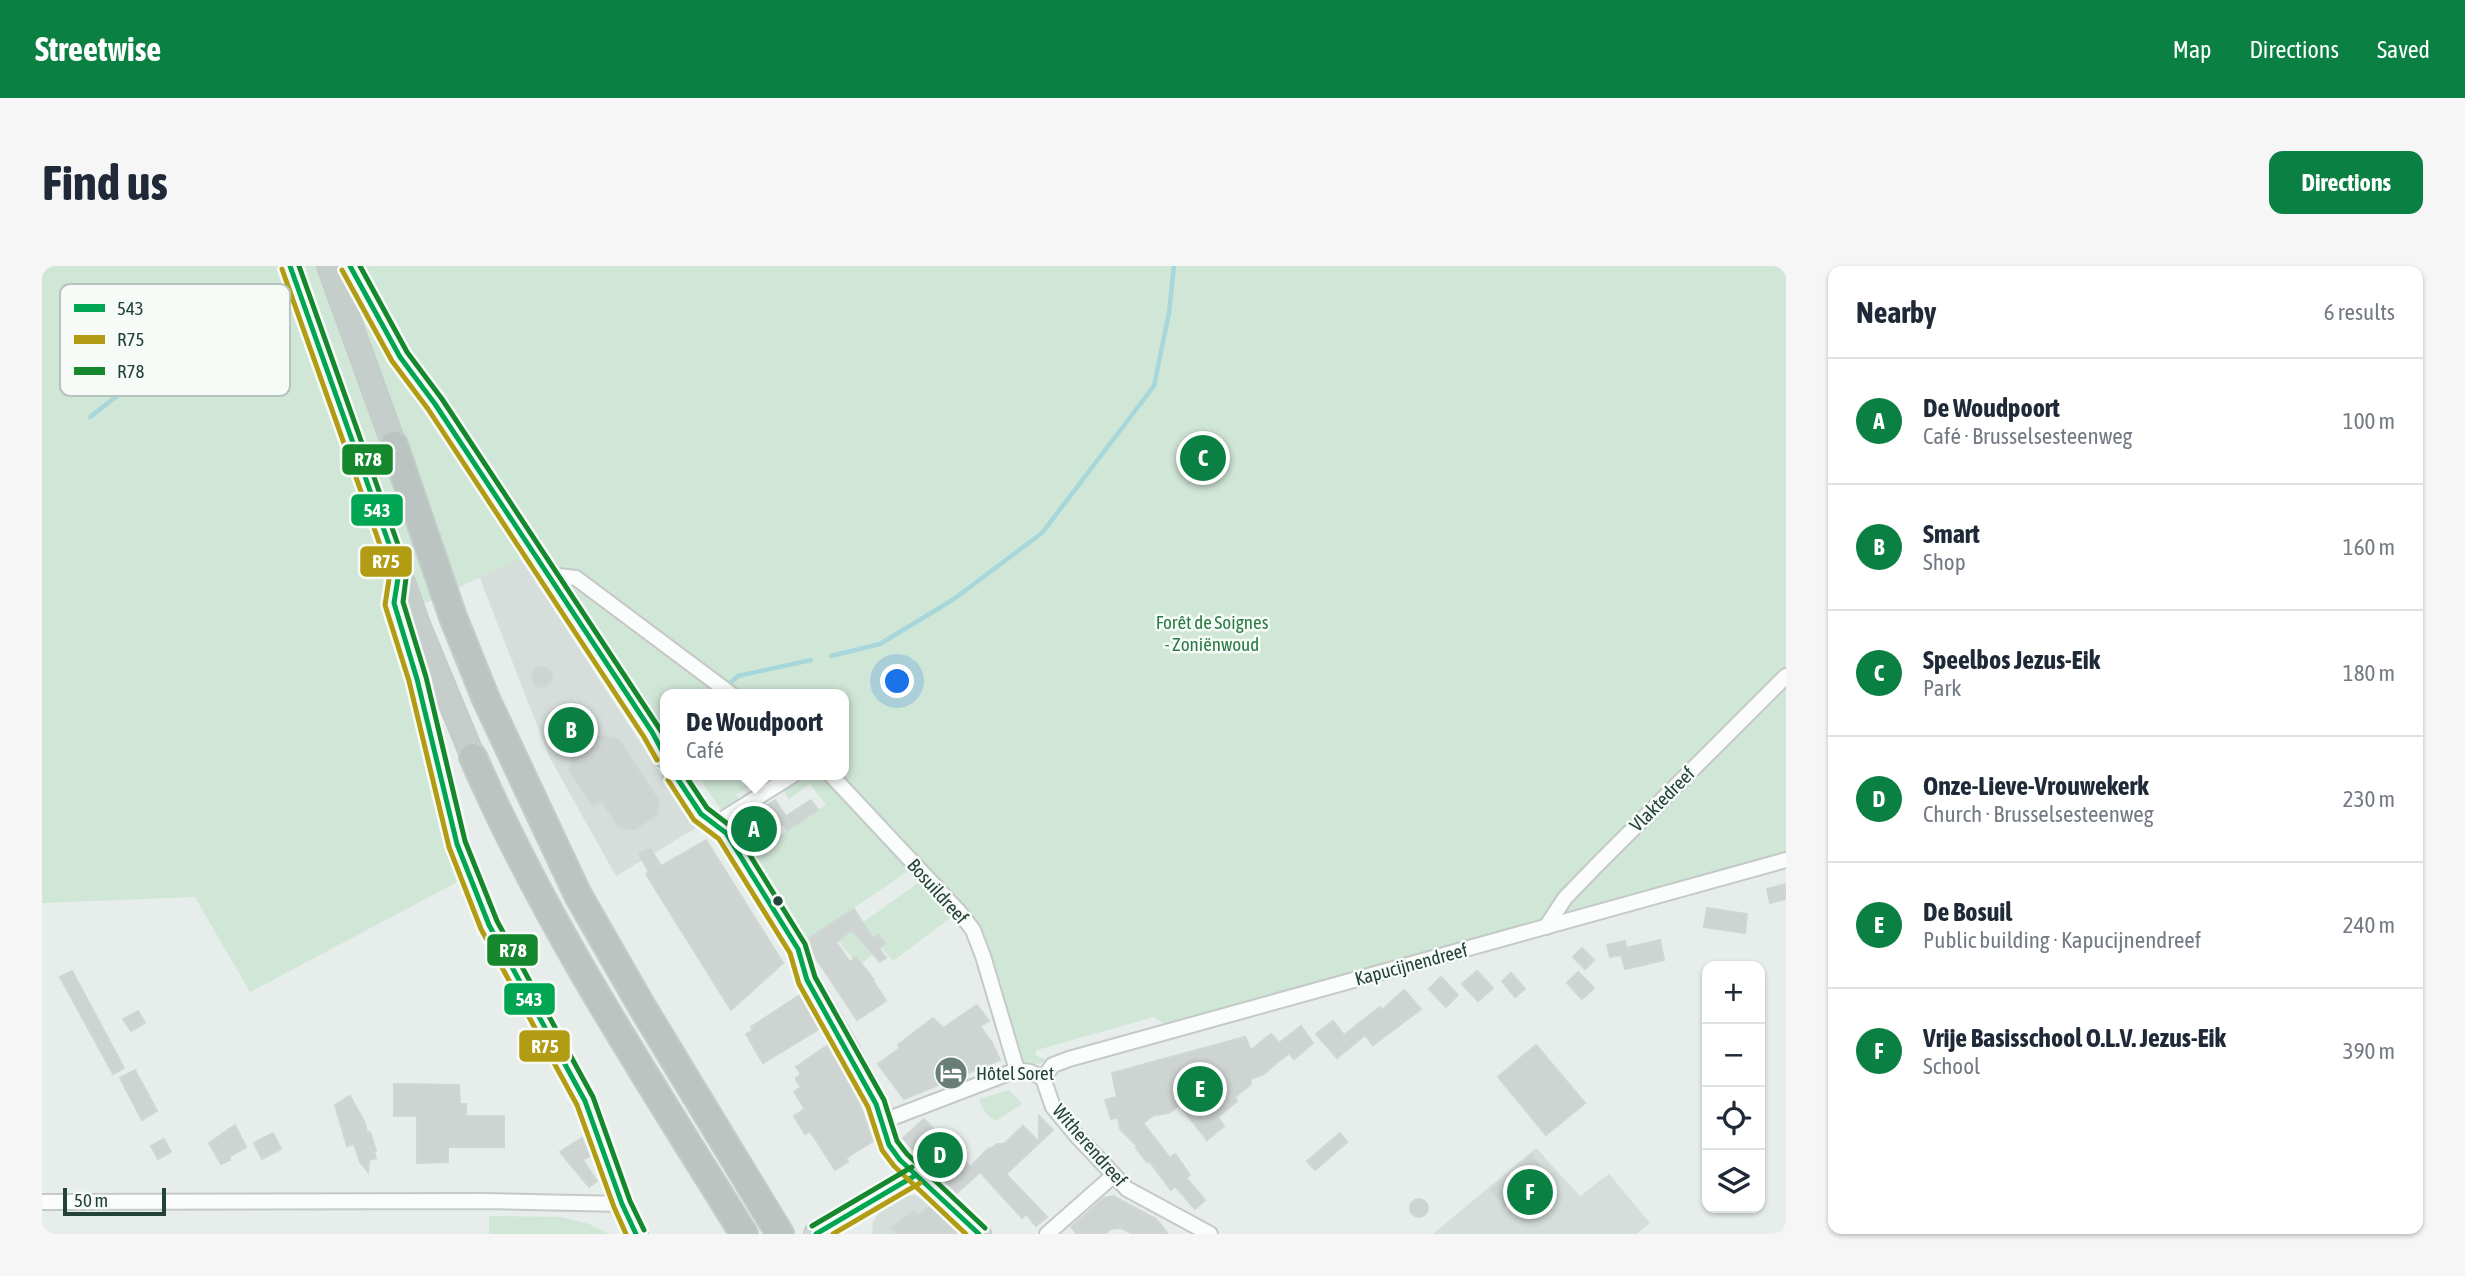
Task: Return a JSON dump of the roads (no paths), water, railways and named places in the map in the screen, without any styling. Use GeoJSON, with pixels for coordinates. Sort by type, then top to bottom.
{"type":"FeatureCollection","features":[{"type":"Feature","properties":{"kind":"highway"},"geometry":{"type":"LineString","coordinates":[[290,266],[399,572],[473,757],[549,912],[614,1025],[744,1234]]}},
{"type":"Feature","properties":{"kind":"highway"},"geometry":{"type":"LineString","coordinates":[[328,266],[394,445],[453,617],[486,699],[578,895],[640,1005],[780,1234]]}},
{"type":"Feature","properties":{"kind":"highway"},"geometry":{"type":"LineString","coordinates":[[350,266],[400,357],[556,576]]}},
{"type":"Feature","properties":{"kind":"highway"},"geometry":{"type":"LineString","coordinates":[[399,572],[394,603],[417,679],[457,844],[489,925],[585,1101],[613,1203]]}},
{"type":"Feature","properties":{"kind":"main road"},"geometry":{"type":"LineString","coordinates":[[556,576],[660,747]]}},
{"type":"Feature","properties":{"kind":"main road"},"geometry":{"type":"LineString","coordinates":[[678,780],[701,814],[726,833],[798,949],[807,980],[876,1104],[889,1144],[900,1160],[978,1234]]}},
{"type":"Feature","properties":{"kind":"main road"},"geometry":{"type":"LineString","coordinates":[[822,1230],[916,1175]]}},
{"type":"Feature","properties":{"kind":"main road"},"geometry":{"type":"LineString","coordinates":[[613,1203],[636,1234]]}},
{"type":"Feature","properties":{"kind":"street"},"geometry":{"type":"LineString","coordinates":[[556,576],[576,578],[724,689]]}},
{"type":"Feature","properties":{"kind":"street","name":"Vlaktedreef"},"geometry":{"type":"LineString","coordinates":[[1546,927],[1565,898],[1597,864],[1786,676]]}},
{"type":"Feature","properties":{"kind":"street"},"geometry":{"type":"LineString","coordinates":[[715,824],[785,780]]}},
{"type":"Feature","properties":{"kind":"street","name":"Bosuildreef"},"geometry":{"type":"LineString","coordinates":[[836,780],[973,930],[1017,1070]]}},
{"type":"Feature","properties":{"kind":"street","name":"Kapucijnendreef"},"geometry":{"type":"LineString","coordinates":[[1043,1078],[1053,1065],[1069,1059],[1786,860]]}},
{"type":"Feature","properties":{"kind":"street"},"geometry":{"type":"LineString","coordinates":[[881,1122],[1017,1070],[1043,1078]]}},
{"type":"Feature","properties":{"kind":"street","name":"Witherendreef"},"geometry":{"type":"LineString","coordinates":[[1043,1078],[1053,1107],[1128,1189],[1210,1234]]}},
{"type":"Feature","properties":{"kind":"street"},"geometry":{"type":"LineString","coordinates":[[1046,1234],[1114,1175]]}},
{"type":"Feature","properties":{"kind":"street"},"geometry":{"type":"LineString","coordinates":[[42,1202],[484,1200],[613,1203]]}},
{"type":"Feature","properties":{"kind":"waterway"},"geometry":{"type":"LineString","coordinates":[[831,656],[880,644],[954,599],[1042,533],[1154,386],[1169,313],[1174,266]]}},
{"type":"Feature","properties":{"kind":"waterway"},"geometry":{"type":"LineString","coordinates":[[90,417],[117,396]]}},
{"type":"Feature","properties":{"kind":"waterway"},"geometry":{"type":"LineString","coordinates":[[730,683],[738,676],[811,660]]}},
{"type":"Feature","properties":{"kind":"place","name":"Speelbos Jezus-Eik"},"geometry":{"type":"Point","coordinates":[1203,458]}},
{"type":"Feature","properties":{"kind":"place","name":"Smart"},"geometry":{"type":"Point","coordinates":[571,730]}},
{"type":"Feature","properties":{"kind":"place","name":"De Woudpoort"},"geometry":{"type":"Point","coordinates":[754,829]}},
{"type":"Feature","properties":{"kind":"place","name":"Hôtel Soret"},"geometry":{"type":"Point","coordinates":[951,1073]}},
{"type":"Feature","properties":{"kind":"place","name":"De Bosuil"},"geometry":{"type":"Point","coordinates":[1200,1089]}},
{"type":"Feature","properties":{"kind":"place","name":"Onze-Lieve-Vrouwekerk"},"geometry":{"type":"Point","coordinates":[940,1155]}},
{"type":"Feature","properties":{"kind":"place","name":"Vrije Basisschool O.L.V. Jezus-Eik"},"geometry":{"type":"Point","coordinates":[1530,1192]}},
{"type":"Feature","properties":{"kind":"park label","name":"Forêt de Soignes - Zoniënwoud"},"geometry":{"type":"Point","coordinates":[1212,633]}}]}
